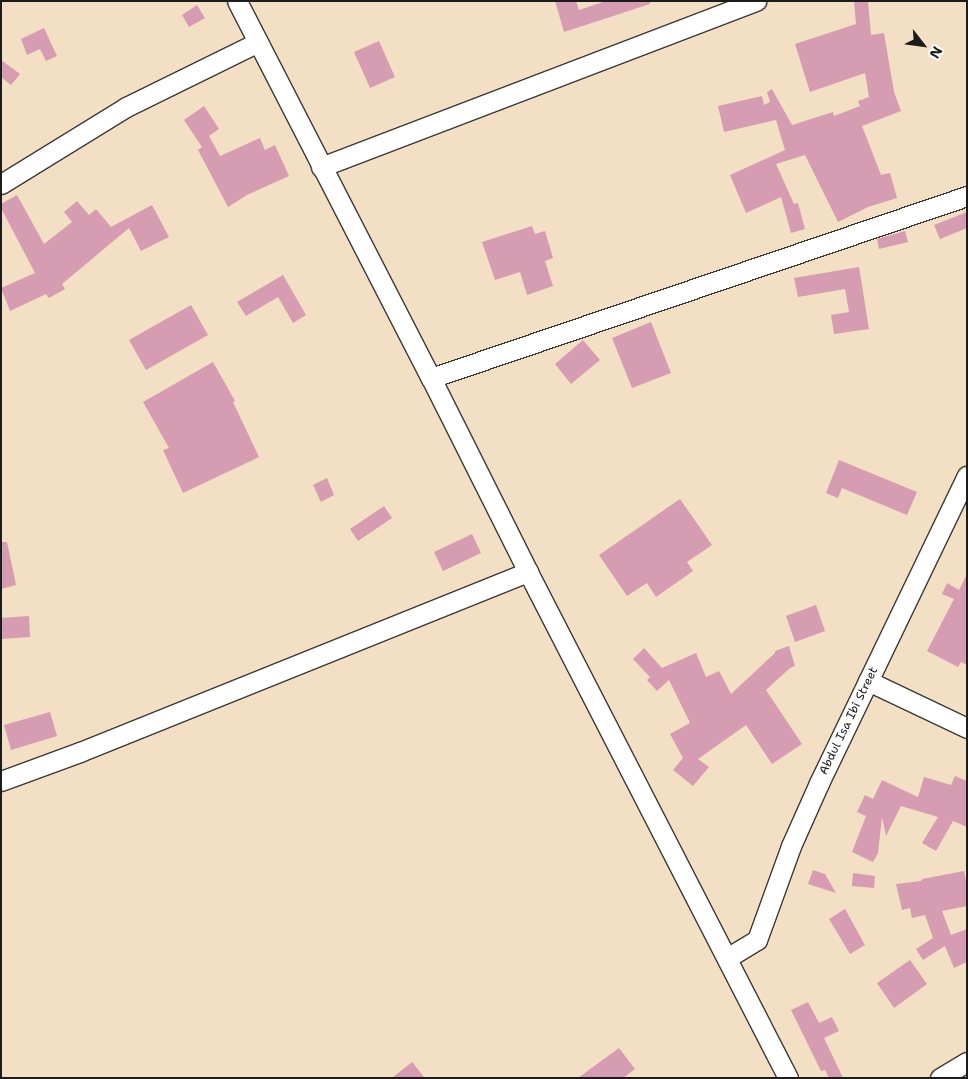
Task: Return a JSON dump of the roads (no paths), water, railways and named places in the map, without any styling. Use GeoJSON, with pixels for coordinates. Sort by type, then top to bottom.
{"type":"FeatureCollection","features":[{"type":"Feature","properties":{"kind":"street"},"geometry":{"type":"LineString","coordinates":[[237,1],[432,378],[528,572],[788,1078]]}},
{"type":"Feature","properties":{"kind":"street"},"geometry":{"type":"LineString","coordinates":[[322,167],[756,1]]}},
{"type":"Feature","properties":{"kind":"street"},"geometry":{"type":"LineString","coordinates":[[1,184],[126,107],[258,42]]}},
{"type":"Feature","properties":{"kind":"street"},"geometry":{"type":"LineString","coordinates":[[432,378],[967,196]]}},
{"type":"Feature","properties":{"kind":"street","name":"Abdul Isa Ibi Street"},"geometry":{"type":"LineString","coordinates":[[727,958],[757,940],[791,846],[967,476]]}},
{"type":"Feature","properties":{"kind":"street"},"geometry":{"type":"LineString","coordinates":[[1,781],[80,752],[528,572]]}},
{"type":"Feature","properties":{"kind":"street"},"geometry":{"type":"LineString","coordinates":[[868,681],[967,728]]}},
{"type":"Feature","properties":{"kind":"street"},"geometry":{"type":"LineString","coordinates":[[940,1078],[967,1062]]}}]}
